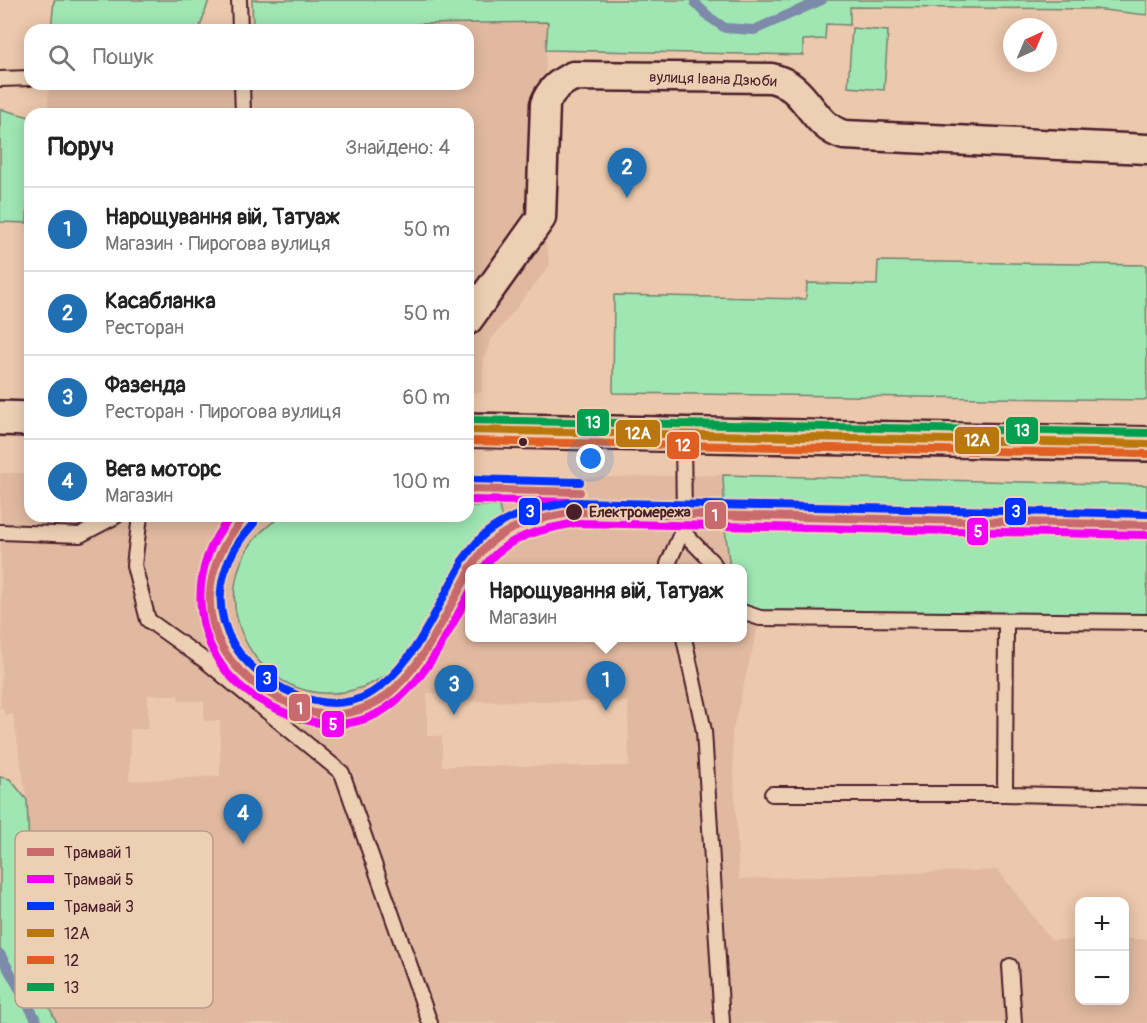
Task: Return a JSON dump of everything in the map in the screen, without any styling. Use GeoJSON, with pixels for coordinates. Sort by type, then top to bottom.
{"type":"FeatureCollection","features":[{"type":"Feature","properties":{"kind":"main road"},"geometry":{"type":"LineString","coordinates":[[0,418],[24,419]]}},
{"type":"Feature","properties":{"kind":"main road"},"geometry":{"type":"LineString","coordinates":[[474,430],[1147,444]]}},
{"type":"Feature","properties":{"kind":"street","name":"вулиця Івана Дзюби"},"geometry":{"type":"LineString","coordinates":[[474,312],[541,218],[545,104],[552,90],[562,81],[573,76],[771,78],[783,81],[794,88],[824,124],[833,132],[844,135],[1147,148]]}},
{"type":"Feature","properties":{"kind":"lane"},"geometry":{"type":"LineString","coordinates":[[238,0],[240,24]]}},
{"type":"Feature","properties":{"kind":"lane"},"geometry":{"type":"LineString","coordinates":[[0,79],[24,78]]}},
{"type":"Feature","properties":{"kind":"lane"},"geometry":{"type":"LineString","coordinates":[[242,90],[243,108]]}},
{"type":"Feature","properties":{"kind":"lane"},"geometry":{"type":"LineString","coordinates":[[668,564],[682,531],[684,519],[683,435]]}},
{"type":"Feature","properties":{"kind":"lane"},"geometry":{"type":"LineString","coordinates":[[0,532],[80,535],[105,522]]}},
{"type":"Feature","properties":{"kind":"lane"},"geometry":{"type":"LineString","coordinates":[[139,522],[134,565],[148,620],[207,662],[342,773],[430,1023]]}},
{"type":"Feature","properties":{"kind":"lane"},"geometry":{"type":"LineString","coordinates":[[682,531],[714,564]]}},
{"type":"Feature","properties":{"kind":"lane"},"geometry":{"type":"LineString","coordinates":[[747,614],[760,618],[1147,622]]}},
{"type":"Feature","properties":{"kind":"lane"},"geometry":{"type":"LineString","coordinates":[[1005,794],[1006,621]]}},
{"type":"Feature","properties":{"kind":"lane"},"geometry":{"type":"LineString","coordinates":[[685,642],[704,731],[722,1023]]}},
{"type":"Feature","properties":{"kind":"lane"},"geometry":{"type":"LineString","coordinates":[[772,794],[1005,794],[1147,797]]}},
{"type":"Feature","properties":{"kind":"lane"},"geometry":{"type":"LineString","coordinates":[[1011,966],[1014,1023]]}},
{"type":"Feature","properties":{"kind":"shaded area"},"geometry":{"type":"Polygon","coordinates":[[[549,22],[546,50],[541,217],[550,265],[491,340],[484,358],[482,392],[474,393],[474,108],[47,108],[49,90],[474,90],[474,24],[418,24],[549,22]]]}},
{"type":"Feature","properties":{"kind":"shaded area"},"geometry":{"type":"Polygon","coordinates":[[[0,473],[24,473],[24,522],[474,522],[474,476],[554,478],[723,475],[725,529],[729,564],[465,564],[465,642],[747,642],[747,613],[760,618],[732,733],[739,879],[998,870],[1051,940],[1075,940],[1075,1005],[1129,1005],[1129,939],[1147,939],[1147,1023],[57,1023],[50,1008],[213,1008],[213,831],[28,831],[27,800],[13,714],[5,716],[3,708],[0,708],[2,663],[0,473]],[[427,693],[427,736],[442,736],[442,766],[629,766],[628,702],[444,701],[444,693],[427,693]],[[148,695],[148,729],[130,729],[129,781],[220,776],[220,721],[204,721],[204,701],[179,701],[178,695],[148,695]]]}},
{"type":"Feature","properties":{"kind":"green space"},"geometry":{"type":"Polygon","coordinates":[[[54,0],[209,0],[201,24],[52,24],[54,0]]]}},
{"type":"Feature","properties":{"kind":"green space"},"geometry":{"type":"Polygon","coordinates":[[[252,0],[1147,0],[1147,15],[1094,9],[850,7],[850,25],[826,24],[825,39],[803,40],[803,55],[546,50],[548,22],[253,24],[252,0]]]}},
{"type":"Feature","properties":{"kind":"green space"},"geometry":{"type":"Polygon","coordinates":[[[852,28],[888,31],[884,90],[848,87],[852,28]]]}},
{"type":"Feature","properties":{"kind":"green space"},"geometry":{"type":"Polygon","coordinates":[[[0,109],[24,115],[24,223],[0,222],[0,109]]]}},
{"type":"Feature","properties":{"kind":"green space"},"geometry":{"type":"Polygon","coordinates":[[[878,261],[1146,265],[1147,400],[613,393],[614,295],[806,299],[807,283],[877,285],[878,261]]]}},
{"type":"Feature","properties":{"kind":"green space"},"geometry":{"type":"Polygon","coordinates":[[[723,475],[1147,485],[1147,622],[747,612],[747,564],[729,564],[725,529],[723,475]]]}},
{"type":"Feature","properties":{"kind":"green space"},"geometry":{"type":"Polygon","coordinates":[[[474,506],[499,506],[505,533],[493,542],[474,564],[465,564],[465,581],[439,626],[389,673],[363,687],[324,693],[290,685],[263,665],[244,638],[235,606],[237,573],[253,542],[275,522],[474,522],[474,506]]]}},
{"type":"Feature","properties":{"kind":"green space"},"geometry":{"type":"Polygon","coordinates":[[[0,777],[10,779],[27,800],[28,831],[15,831],[15,1008],[50,1008],[57,1023],[0,1023],[0,777]]]}},
{"type":"Feature","properties":{"kind":"waterway"},"geometry":{"type":"LineString","coordinates":[[695,3],[725,28],[754,30],[822,0]]}},
{"type":"Feature","properties":{"kind":"waterway"},"geometry":{"type":"LineString","coordinates":[[0,954],[15,981]]}},
{"type":"Feature","properties":{"kind":"waterway"},"geometry":{"type":"LineString","coordinates":[[30,1008],[38,1023]]}},
{"type":"Feature","properties":{"kind":"tram line","name":"3"},"geometry":{"type":"LineString","coordinates":[[474,479],[580,482]]}},
{"type":"Feature","properties":{"kind":"tram line","name":"1"},"geometry":{"type":"LineString","coordinates":[[474,489],[580,492]]}},
{"type":"Feature","properties":{"kind":"tram line","name":"5"},"geometry":{"type":"LineString","coordinates":[[474,500],[580,502]]}},
{"type":"Feature","properties":{"kind":"tram line","name":"3"},"geometry":{"type":"LineString","coordinates":[[462,561],[482,536],[506,520],[539,509],[573,502],[1147,514]]}},
{"type":"Feature","properties":{"kind":"tram line","name":"1"},"geometry":{"type":"LineString","coordinates":[[473,564],[493,540],[514,528],[574,512],[1147,525]]}},
{"type":"Feature","properties":{"kind":"tram line","name":"5"},"geometry":{"type":"LineString","coordinates":[[228,522],[218,535],[208,556],[202,578],[200,601],[203,624],[222,666],[238,684],[257,699],[293,716],[318,723],[344,724],[381,712],[405,693],[427,667],[465,601]]}},
{"type":"Feature","properties":{"kind":"tram line","name":"1"},"geometry":{"type":"LineString","coordinates":[[242,522],[226,543],[214,570],[210,597],[213,624],[223,648],[240,671],[263,690],[314,713],[333,715],[352,712],[371,705],[387,695],[401,682],[424,653],[465,580]]}},
{"type":"Feature","properties":{"kind":"tram line","name":"3"},"geometry":{"type":"LineString","coordinates":[[254,523],[235,548],[224,574],[221,599],[224,623],[234,645],[250,665],[272,682],[310,700],[342,703],[362,698],[381,686],[394,674],[417,645],[461,565]]}},
{"type":"Feature","properties":{"kind":"tram line","name":"5"},"geometry":{"type":"LineString","coordinates":[[486,564],[501,549],[523,536],[575,523],[1147,535]]}},
{"type":"Feature","properties":{"kind":"transit line","name":"13"},"geometry":{"type":"LineString","coordinates":[[474,420],[1147,433]]}},
{"type":"Feature","properties":{"kind":"transit line","name":"12А"},"geometry":{"type":"LineString","coordinates":[[474,430],[1147,444]]}},
{"type":"Feature","properties":{"kind":"transit line","name":"12"},"geometry":{"type":"LineString","coordinates":[[474,441],[1147,454]]}},
{"type":"Feature","properties":{"kind":"place","name":"Касабланка"},"geometry":{"type":"Point","coordinates":[627,198]}},
{"type":"Feature","properties":{"kind":"place","name":"Електромережа"},"geometry":{"type":"Point","coordinates":[574,512]}},
{"type":"Feature","properties":{"kind":"place","name":"Нарощування вій, Татуаж"},"geometry":{"type":"Point","coordinates":[606,711]}},
{"type":"Feature","properties":{"kind":"place","name":"Фазенда"},"geometry":{"type":"Point","coordinates":[454,715]}},
{"type":"Feature","properties":{"kind":"place","name":"Вега моторс"},"geometry":{"type":"Point","coordinates":[243,844]}}]}
